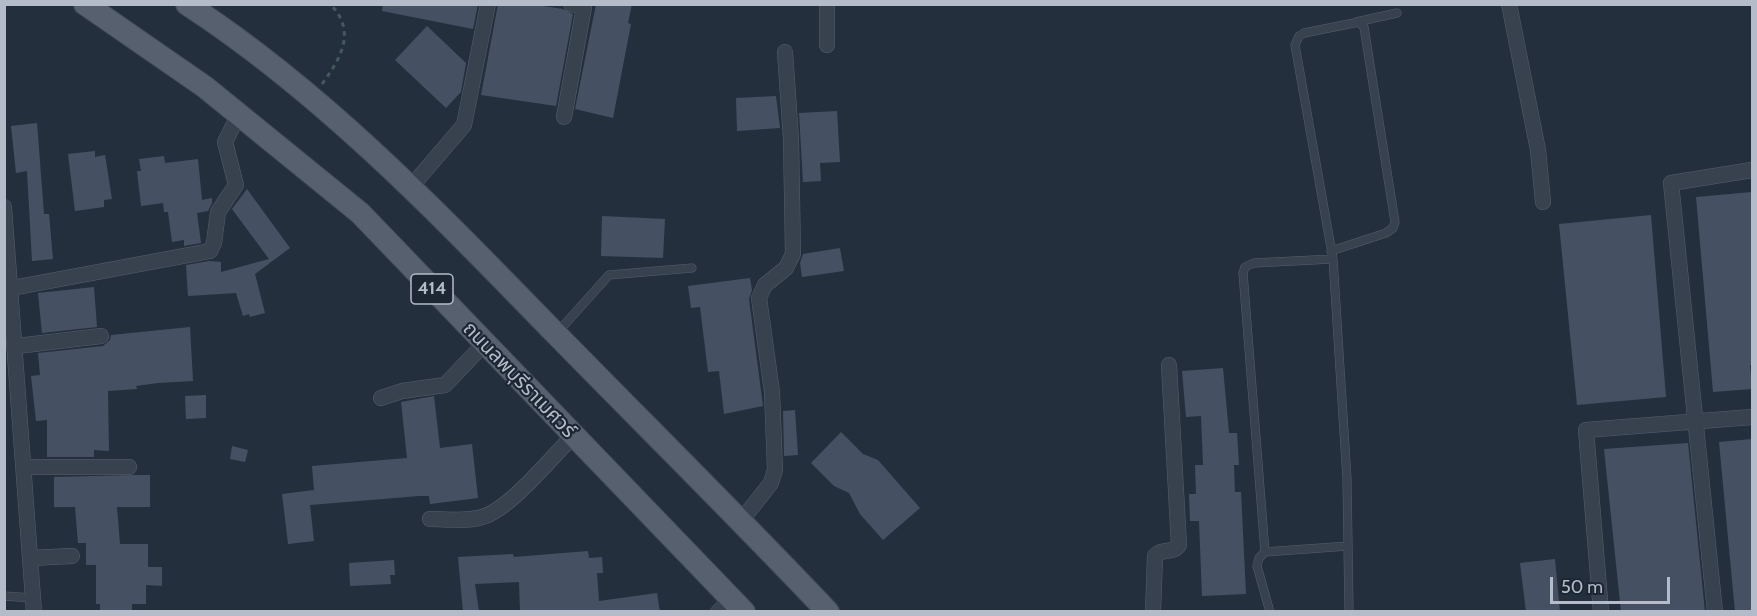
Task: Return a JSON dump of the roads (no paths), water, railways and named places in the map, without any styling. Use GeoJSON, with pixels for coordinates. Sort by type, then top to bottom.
{"type":"FeatureCollection","features":[{"type":"Feature","properties":{"kind":"main road","name":"ถนนลพบุรีราเมศวร์"},"geometry":{"type":"LineString","coordinates":[[85,4],[205,87],[360,213],[732,607]]}},
{"type":"Feature","properties":{"kind":"main road"},"geometry":{"type":"LineString","coordinates":[[187,4],[270,63],[312,97],[410,188],[741,520],[828,612]]}},
{"type":"Feature","properties":{"kind":"street"},"geometry":{"type":"LineString","coordinates":[[410,188],[464,125],[488,4]]}},
{"type":"Feature","properties":{"kind":"street"},"geometry":{"type":"LineString","coordinates":[[564,117],[584,7],[571,4]]}},
{"type":"Feature","properties":{"kind":"street"},"geometry":{"type":"LineString","coordinates":[[826,45],[827,4]]}},
{"type":"Feature","properties":{"kind":"street"},"geometry":{"type":"LineString","coordinates":[[1509,4],[1538,150],[1543,202]]}},
{"type":"Feature","properties":{"kind":"street"},"geometry":{"type":"LineString","coordinates":[[741,520],[771,483],[775,470],[772,392],[759,305],[765,285],[786,268],[793,254],[791,139],[785,52]]}},
{"type":"Feature","properties":{"kind":"street"},"geometry":{"type":"LineString","coordinates":[[12,288],[210,251],[214,243],[216,216],[236,185],[225,142],[238,116]]}},
{"type":"Feature","properties":{"kind":"street"},"geometry":{"type":"LineString","coordinates":[[1715,612],[1671,183],[1752,170]]}},
{"type":"Feature","properties":{"kind":"street"},"geometry":{"type":"LineString","coordinates":[[4,207],[17,346],[34,605]]}},
{"type":"Feature","properties":{"kind":"street"},"geometry":{"type":"LineString","coordinates":[[17,346],[101,336]]}},
{"type":"Feature","properties":{"kind":"street"},"geometry":{"type":"LineString","coordinates":[[381,398],[402,391],[445,385],[484,343]]}},
{"type":"Feature","properties":{"kind":"street"},"geometry":{"type":"LineString","coordinates":[[1153,612],[1155,556],[1158,552],[1174,551],[1179,545],[1169,365]]}},
{"type":"Feature","properties":{"kind":"street"},"geometry":{"type":"LineString","coordinates":[[1601,612],[1586,430],[1752,417]]}},
{"type":"Feature","properties":{"kind":"street"},"geometry":{"type":"LineString","coordinates":[[430,519],[469,519],[490,515],[509,501],[573,436]]}},
{"type":"Feature","properties":{"kind":"street"},"geometry":{"type":"LineString","coordinates":[[25,467],[129,467]]}},
{"type":"Feature","properties":{"kind":"street"},"geometry":{"type":"LineString","coordinates":[[31,558],[72,555]]}},
{"type":"Feature","properties":{"kind":"lane"},"geometry":{"type":"LineString","coordinates":[[1349,612],[1346,467],[1332,255],[1295,45],[1299,36],[1304,33],[1397,13]]}},
{"type":"Feature","properties":{"kind":"lane"},"geometry":{"type":"LineString","coordinates":[[1265,552],[1243,273],[1245,267],[1254,263],[1332,255],[1386,233],[1393,228],[1395,222],[1364,27],[1360,22],[1355,22]]}},
{"type":"Feature","properties":{"kind":"lane"},"geometry":{"type":"LineString","coordinates":[[556,334],[609,275],[692,268]]}},
{"type":"Feature","properties":{"kind":"lane"},"geometry":{"type":"LineString","coordinates":[[1270,612],[1257,566],[1260,556],[1265,552],[1348,546]]}},
{"type":"Feature","properties":{"kind":"lane"},"geometry":{"type":"LineString","coordinates":[[4,596],[34,605]]}}]}
